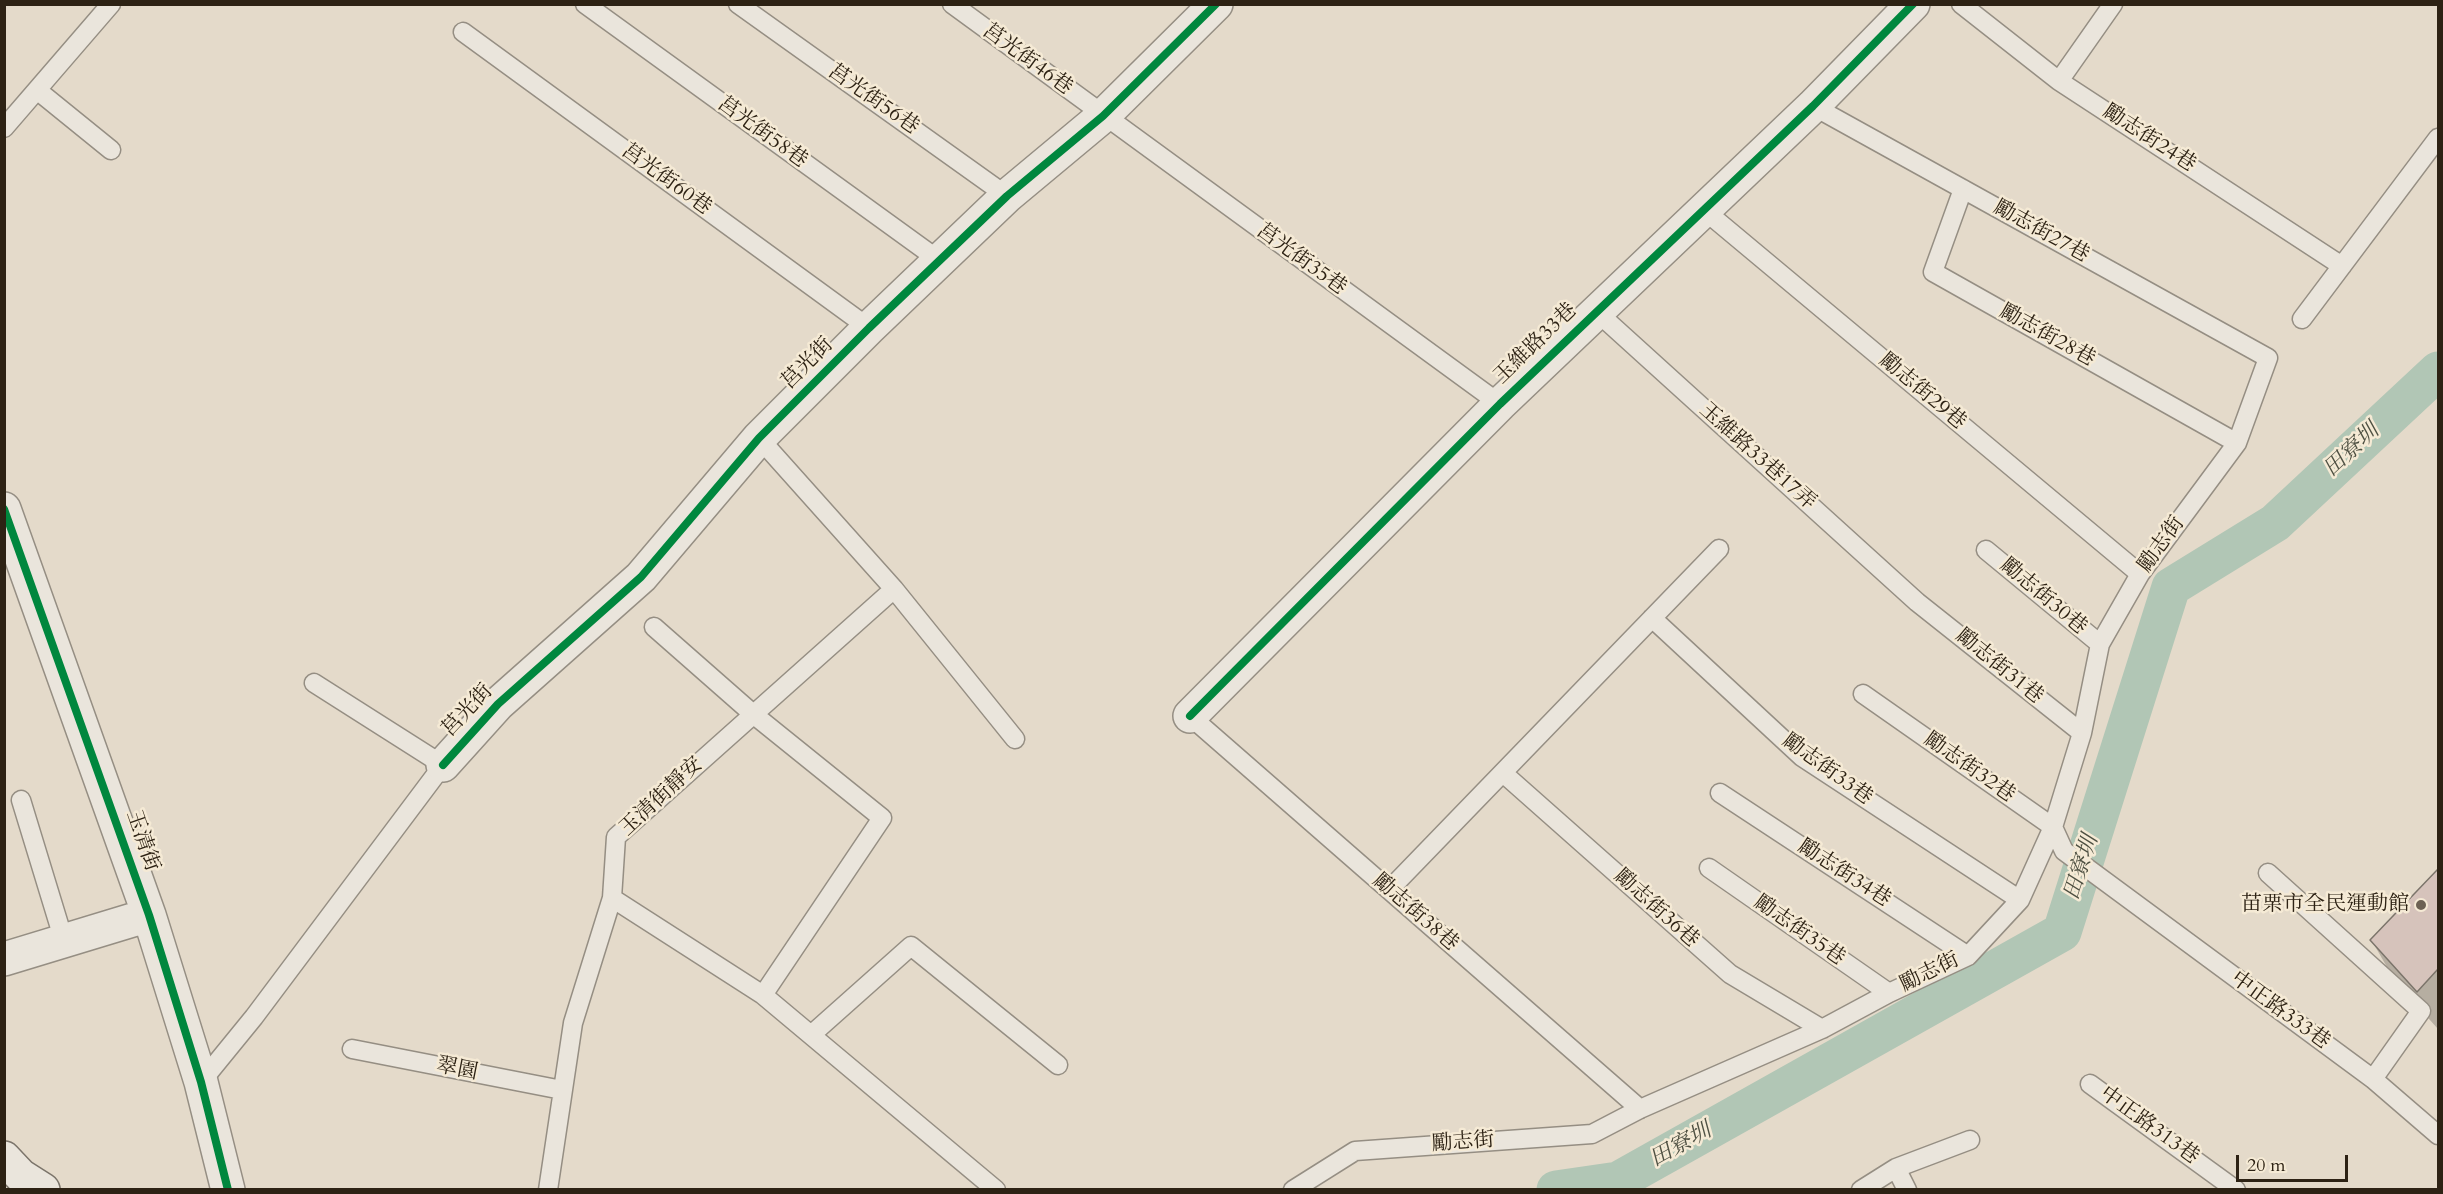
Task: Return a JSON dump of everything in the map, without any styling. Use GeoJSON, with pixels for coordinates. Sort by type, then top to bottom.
{"type":"FeatureCollection","features":[{"type":"Feature","properties":{"kind":"street","name":"玉維路33巷"},"geometry":{"type":"LineString","coordinates":[[1190,716],[1500,404],[1813,106],[1913,4]]}},
{"type":"Feature","properties":{"kind":"street","name":"莒光街"},"geometry":{"type":"LineString","coordinates":[[442,765],[498,704],[641,577],[759,438],[869,328],[1007,196],[1103,116],[1203,8]]}},
{"type":"Feature","properties":{"kind":"street","name":"玉清街"},"geometry":{"type":"LineString","coordinates":[[4,509],[149,915],[201,1082],[228,1190]]}},
{"type":"Feature","properties":{"kind":"street"},"geometry":{"type":"LineString","coordinates":[[4,959],[149,915]]}},
{"type":"Feature","properties":{"kind":"street"},"geometry":{"type":"LineString","coordinates":[[4,1158],[21,1176],[44,1190]]}},
{"type":"Feature","properties":{"kind":"lane"},"geometry":{"type":"LineString","coordinates":[[4,128],[111,4]]}},
{"type":"Feature","properties":{"kind":"lane","name":"莒光街58巷"},"geometry":{"type":"LineString","coordinates":[[585,4],[940,261]]}},
{"type":"Feature","properties":{"kind":"lane","name":"莒光街56巷"},"geometry":{"type":"LineString","coordinates":[[738,4],[1007,196]]}},
{"type":"Feature","properties":{"kind":"lane","name":"莒光街46巷"},"geometry":{"type":"LineString","coordinates":[[952,4],[1103,116]]}},
{"type":"Feature","properties":{"kind":"lane","name":"勵志街24巷"},"geometry":{"type":"LineString","coordinates":[[1961,4],[2059,81],[2342,266]]}},
{"type":"Feature","properties":{"kind":"lane"},"geometry":{"type":"LineString","coordinates":[[2059,81],[2113,4]]}},
{"type":"Feature","properties":{"kind":"lane","name":"莒光街60巷"},"geometry":{"type":"LineString","coordinates":[[463,32],[869,328]]}},
{"type":"Feature","properties":{"kind":"lane"},"geometry":{"type":"LineString","coordinates":[[37,90],[111,150]]}},
{"type":"Feature","properties":{"kind":"lane","name":"勵志街27巷"},"geometry":{"type":"LineString","coordinates":[[1813,106],[2268,358]]}},
{"type":"Feature","properties":{"kind":"lane","name":"莒光街35巷"},"geometry":{"type":"LineString","coordinates":[[1103,116],[1500,404]]}},
{"type":"Feature","properties":{"kind":"lane"},"geometry":{"type":"LineString","coordinates":[[2302,319],[2439,138]]}},
{"type":"Feature","properties":{"kind":"lane","name":"勵志街28巷"},"geometry":{"type":"LineString","coordinates":[[1963,189],[1933,272],[2237,443]]}},
{"type":"Feature","properties":{"kind":"lane","name":"勵志街29巷"},"geometry":{"type":"LineString","coordinates":[[1704,210],[2140,574]]}},
{"type":"Feature","properties":{"kind":"lane","name":"玉維路33巷17弄"},"geometry":{"type":"LineString","coordinates":[[1597,312],[1917,602]]}},
{"type":"Feature","properties":{"kind":"lane","name":"勵志街"},"geometry":{"type":"LineString","coordinates":[[1293,1190],[1355,1151],[1592,1134],[1640,1109],[1822,1029],[1889,993],[1968,956],[2020,900],[2053,827],[2082,733],[2100,644],[2140,574],[2237,443],[2268,358]]}},
{"type":"Feature","properties":{"kind":"lane"},"geometry":{"type":"LineString","coordinates":[[759,438],[894,589],[1016,739]]}},
{"type":"Feature","properties":{"kind":"lane"},"geometry":{"type":"LineString","coordinates":[[1389,890],[1719,549]]}},
{"type":"Feature","properties":{"kind":"lane","name":"勵志街30巷"},"geometry":{"type":"LineString","coordinates":[[1986,550],[2100,644]]}},
{"type":"Feature","properties":{"kind":"lane","name":"玉清街靜安"},"geometry":{"type":"LineString","coordinates":[[549,1190],[573,1023],[612,898],[616,837],[894,589]]}},
{"type":"Feature","properties":{"kind":"lane","name":"勵志街31巷"},"geometry":{"type":"LineString","coordinates":[[1917,602],[2082,733]]}},
{"type":"Feature","properties":{"kind":"lane","name":"勵志街33巷"},"geometry":{"type":"LineString","coordinates":[[1652,618],[1802,757],[2020,900]]}},
{"type":"Feature","properties":{"kind":"lane"},"geometry":{"type":"LineString","coordinates":[[654,627],[753,714],[882,818],[763,995]]}},
{"type":"Feature","properties":{"kind":"lane"},"geometry":{"type":"LineString","coordinates":[[314,683],[442,765]]}},
{"type":"Feature","properties":{"kind":"lane","name":"勵志街32巷"},"geometry":{"type":"LineString","coordinates":[[1863,694],[2053,827]]}},
{"type":"Feature","properties":{"kind":"lane","name":"勵志街38巷"},"geometry":{"type":"LineString","coordinates":[[1190,716],[1640,1109]]}},
{"type":"Feature","properties":{"kind":"lane","name":"莒光街"},"geometry":{"type":"LineString","coordinates":[[201,1082],[254,1017],[442,765]]}},
{"type":"Feature","properties":{"kind":"lane","name":"勵志街36巷"},"geometry":{"type":"LineString","coordinates":[[1503,773],[1730,974],[1822,1029]]}},
{"type":"Feature","properties":{"kind":"lane","name":"勵志街34巷"},"geometry":{"type":"LineString","coordinates":[[1720,793],[1968,956]]}},
{"type":"Feature","properties":{"kind":"lane"},"geometry":{"type":"LineString","coordinates":[[21,801],[64,941]]}},
{"type":"Feature","properties":{"kind":"lane","name":"中正路333巷"},"geometry":{"type":"LineString","coordinates":[[2053,827],[2064,851],[2373,1079],[2439,1135]]}},
{"type":"Feature","properties":{"kind":"lane","name":"勵志街35巷"},"geometry":{"type":"LineString","coordinates":[[1709,868],[1889,993]]}},
{"type":"Feature","properties":{"kind":"lane"},"geometry":{"type":"LineString","coordinates":[[2268,873],[2421,1011],[2373,1079]]}},
{"type":"Feature","properties":{"kind":"lane"},"geometry":{"type":"LineString","coordinates":[[612,898],[763,995],[996,1190]]}},
{"type":"Feature","properties":{"kind":"lane"},"geometry":{"type":"LineString","coordinates":[[811,1035],[911,946],[1058,1065]]}},
{"type":"Feature","properties":{"kind":"lane","name":"翠園"},"geometry":{"type":"LineString","coordinates":[[352,1049],[562,1090]]}},
{"type":"Feature","properties":{"kind":"lane","name":"中正路313巷"},"geometry":{"type":"LineString","coordinates":[[2090,1084],[2236,1190]]}},
{"type":"Feature","properties":{"kind":"lane"},"geometry":{"type":"LineString","coordinates":[[1861,1190],[1896,1168],[1970,1140]]}},
{"type":"Feature","properties":{"kind":"lane"},"geometry":{"type":"LineString","coordinates":[[1896,1168],[1907,1190]]}},
{"type":"Feature","properties":{"kind":"building","name":"苗栗市全民運動館"},"geometry":{"type":"Polygon","coordinates":[[[2438,869],[2438,969],[2417,992],[2370,940],[2438,869]]]}},
{"type":"Feature","properties":{"kind":"waterway","name":"田寮圳"},"geometry":{"type":"LineString","coordinates":[[1556,1190],[1618,1181],[2062,932],[2171,587],[2275,523],[2438,371]]}},
{"type":"Feature","properties":{"kind":"cycle path"},"geometry":{"type":"LineString","coordinates":[[443,765],[498,704],[641,577],[759,438],[869,328],[1007,196],[1103,116],[1216,4]]}},
{"type":"Feature","properties":{"kind":"cycle path"},"geometry":{"type":"LineString","coordinates":[[1190,716],[1500,404],[1813,106],[1913,4]]}},
{"type":"Feature","properties":{"kind":"cycle path"},"geometry":{"type":"LineString","coordinates":[[4,509],[149,915],[201,1082],[228,1190]]}},
{"type":"Feature","properties":{"kind":"place","name":"苗栗市全民運動館"},"geometry":{"type":"Point","coordinates":[2421,905]}}]}
